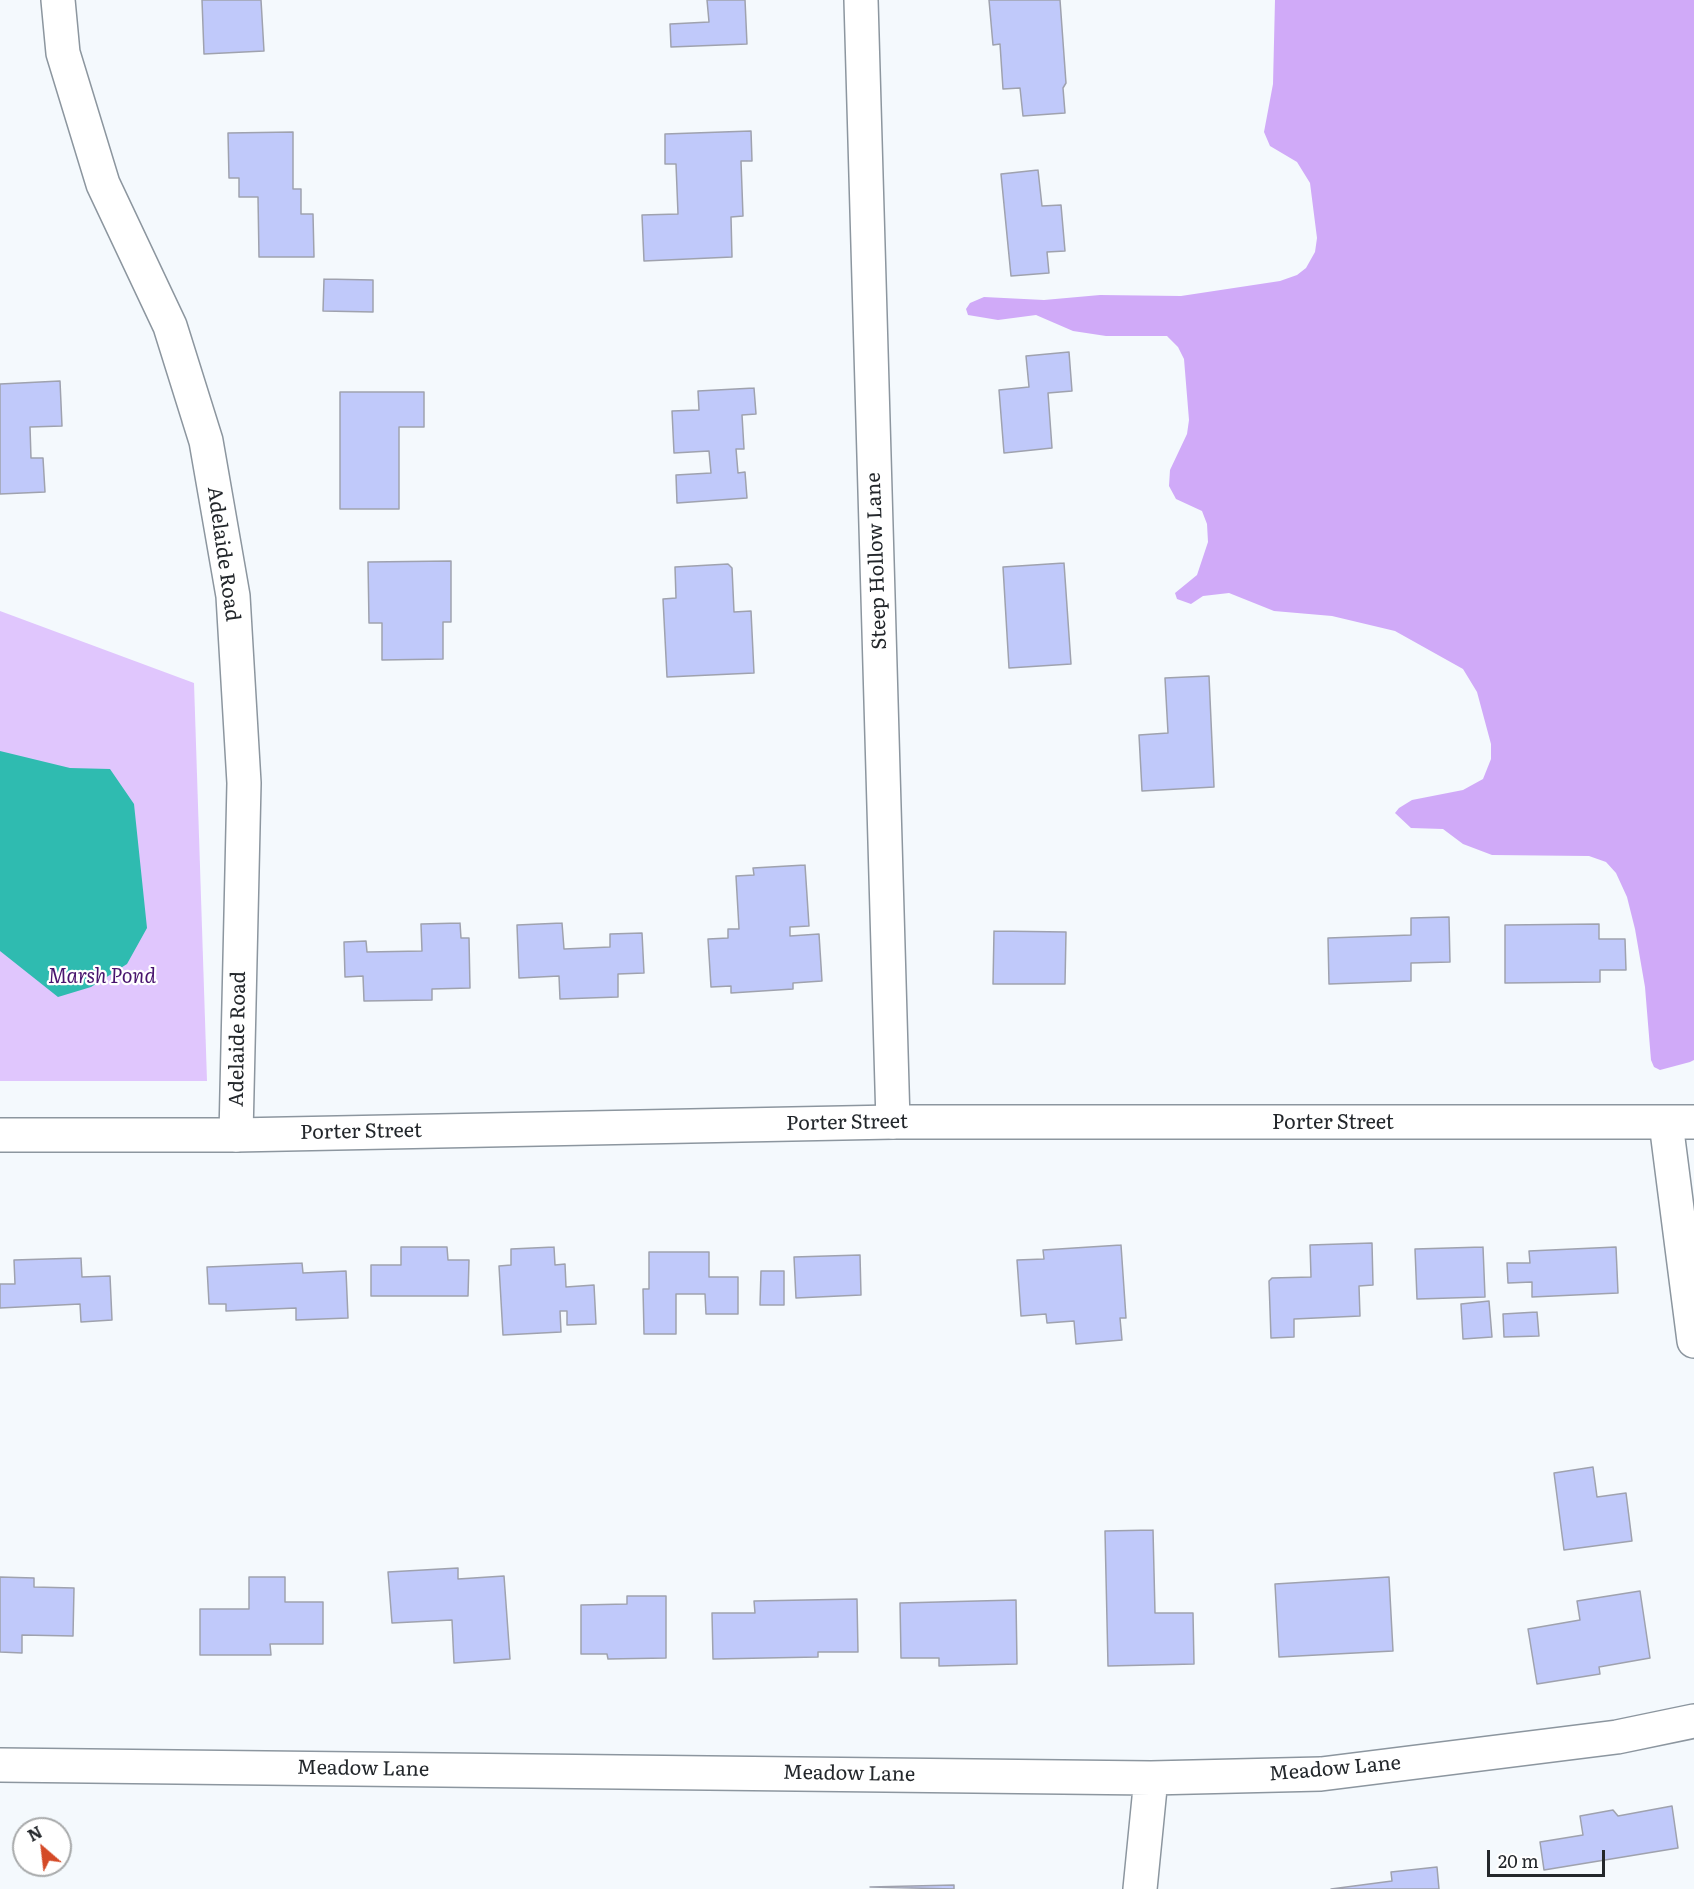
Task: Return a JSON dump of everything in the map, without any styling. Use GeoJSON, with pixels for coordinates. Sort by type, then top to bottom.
{"type":"FeatureCollection","features":[{"type":"Feature","properties":{"kind":"street","name":"Adelaide Road"},"geometry":{"type":"LineString","coordinates":[[58,0],[63,53],[103,184],[170,326],[206,441],[233,596],[244,783],[236,1135]]}},
{"type":"Feature","properties":{"kind":"street","name":"Steep Hollow Lane"},"geometry":{"type":"LineString","coordinates":[[861,0],[893,1122]]}},
{"type":"Feature","properties":{"kind":"street","name":"Porter Street"},"geometry":{"type":"LineString","coordinates":[[0,1135],[236,1135],[893,1122],[1680,1123]]}},
{"type":"Feature","properties":{"kind":"street"},"geometry":{"type":"LineString","coordinates":[[1680,1123],[1694,1341]]}},
{"type":"Feature","properties":{"kind":"street","name":"Meadow Lane"},"geometry":{"type":"LineString","coordinates":[[0,1765],[1151,1778],[1321,1774],[1617,1737],[1694,1721]]}},
{"type":"Feature","properties":{"kind":"street"},"geometry":{"type":"LineString","coordinates":[[1140,1889],[1151,1778]]}},
{"type":"Feature","properties":{"kind":"green space","name":"Marsh Pond"},"geometry":{"type":"Polygon","coordinates":[[[0,611],[194,683],[207,1081],[0,1081],[0,611]]]}},
{"type":"Feature","properties":{"kind":"shaded area"},"geometry":{"type":"Polygon","coordinates":[[[1275,0],[1694,0],[1694,1060],[1690,1062],[1660,1070],[1654,1067],[1651,1060],[1645,987],[1635,929],[1627,897],[1616,873],[1606,862],[1589,856],[1492,855],[1463,844],[1443,829],[1411,828],[1395,813],[1412,800],[1463,790],[1483,779],[1491,759],[1491,744],[1477,692],[1463,669],[1395,631],[1332,616],[1274,611],[1229,593],[1203,596],[1191,604],[1177,599],[1175,593],[1197,575],[1208,542],[1207,524],[1202,511],[1176,499],[1169,486],[1170,470],[1187,434],[1189,420],[1184,359],[1178,347],[1167,336],[1106,336],[1073,331],[1036,315],[998,320],[968,315],[966,309],[970,303],[984,297],[1044,300],[1100,295],[1181,296],[1280,281],[1297,275],[1306,268],[1315,252],[1317,238],[1310,183],[1297,162],[1270,146],[1264,132],[1273,84],[1275,0]]]}},
{"type":"Feature","properties":{"kind":"shaded area"},"geometry":{"type":"Polygon","coordinates":[[[0,751],[70,768],[110,769],[134,804],[147,928],[127,964],[91,987],[58,997],[0,951],[0,751]]]}},
{"type":"Feature","properties":{"kind":"building"},"geometry":{"type":"Polygon","coordinates":[[[202,0],[261,0],[264,51],[204,54],[202,0]]]}},
{"type":"Feature","properties":{"kind":"building"},"geometry":{"type":"Polygon","coordinates":[[[707,0],[745,0],[747,44],[671,47],[670,24],[709,22],[707,0]]]}},
{"type":"Feature","properties":{"kind":"building"},"geometry":{"type":"Polygon","coordinates":[[[989,0],[1060,0],[1066,83],[1063,88],[1065,113],[1023,116],[1020,88],[1003,89],[1000,44],[993,45],[989,0]]]}},
{"type":"Feature","properties":{"kind":"building"},"geometry":{"type":"Polygon","coordinates":[[[751,131],[752,161],[741,161],[743,216],[731,217],[732,257],[644,261],[642,215],[678,214],[676,164],[665,164],[665,134],[751,131]]]}},
{"type":"Feature","properties":{"kind":"building"},"geometry":{"type":"Polygon","coordinates":[[[293,132],[293,189],[301,189],[301,214],[313,214],[314,257],[259,257],[258,197],[239,197],[239,178],[229,178],[228,133],[293,132]]]}},
{"type":"Feature","properties":{"kind":"building"},"geometry":{"type":"Polygon","coordinates":[[[1038,170],[1042,206],[1061,205],[1065,251],[1047,252],[1049,273],[1011,276],[1001,174],[1038,170]]]}},
{"type":"Feature","properties":{"kind":"building"},"geometry":{"type":"Polygon","coordinates":[[[324,279],[373,280],[373,312],[323,311],[324,279]]]}},
{"type":"Feature","properties":{"kind":"building"},"geometry":{"type":"Polygon","coordinates":[[[1069,352],[1072,391],[1048,393],[1052,448],[1004,453],[999,390],[1029,387],[1026,356],[1069,352]]]}},
{"type":"Feature","properties":{"kind":"building"},"geometry":{"type":"Polygon","coordinates":[[[60,381],[62,426],[30,427],[31,458],[43,458],[45,492],[0,494],[0,384],[60,381]]]}},
{"type":"Feature","properties":{"kind":"building"},"geometry":{"type":"Polygon","coordinates":[[[754,388],[756,414],[742,415],[744,449],[736,449],[738,473],[745,472],[747,498],[677,503],[676,475],[711,473],[709,451],[674,453],[672,411],[699,410],[698,391],[754,388]]]}},
{"type":"Feature","properties":{"kind":"building"},"geometry":{"type":"Polygon","coordinates":[[[340,392],[424,392],[424,427],[399,427],[399,509],[340,509],[340,392]]]}},
{"type":"Feature","properties":{"kind":"building"},"geometry":{"type":"Polygon","coordinates":[[[451,561],[451,622],[443,622],[443,659],[382,660],[382,623],[369,623],[368,562],[451,561]]]}},
{"type":"Feature","properties":{"kind":"building"},"geometry":{"type":"Polygon","coordinates":[[[1064,563],[1071,664],[1009,668],[1003,567],[1064,563]]]}},
{"type":"Feature","properties":{"kind":"building"},"geometry":{"type":"Polygon","coordinates":[[[728,564],[732,568],[734,612],[751,611],[754,673],[667,677],[663,599],[676,598],[675,567],[728,564]]]}},
{"type":"Feature","properties":{"kind":"building"},"geometry":{"type":"Polygon","coordinates":[[[1209,676],[1214,787],[1142,791],[1139,735],[1168,733],[1165,678],[1209,676]]]}},
{"type":"Feature","properties":{"kind":"building"},"geometry":{"type":"Polygon","coordinates":[[[805,865],[809,926],[790,927],[790,936],[819,934],[822,981],[793,983],[793,989],[731,993],[731,986],[711,987],[708,939],[728,938],[728,929],[739,929],[736,876],[754,875],[753,868],[805,865]]]}},
{"type":"Feature","properties":{"kind":"building"},"geometry":{"type":"Polygon","coordinates":[[[1449,917],[1450,962],[1411,963],[1411,981],[1329,984],[1328,938],[1411,935],[1411,918],[1449,917]]]}},
{"type":"Feature","properties":{"kind":"building"},"geometry":{"type":"Polygon","coordinates":[[[460,923],[461,938],[469,938],[470,988],[432,989],[432,1000],[364,1001],[363,976],[345,977],[344,942],[366,941],[367,952],[422,951],[421,924],[460,923]]]}},
{"type":"Feature","properties":{"kind":"building"},"geometry":{"type":"Polygon","coordinates":[[[562,923],[564,949],[610,947],[610,934],[642,933],[644,973],[618,974],[618,997],[560,999],[559,976],[519,978],[517,925],[562,923]]]}},
{"type":"Feature","properties":{"kind":"building"},"geometry":{"type":"Polygon","coordinates":[[[1599,924],[1599,939],[1625,939],[1626,970],[1600,970],[1600,982],[1505,983],[1505,925],[1599,924]]]}},
{"type":"Feature","properties":{"kind":"building"},"geometry":{"type":"Polygon","coordinates":[[[994,931],[1066,932],[1065,984],[993,984],[994,931]]]}},
{"type":"Feature","properties":{"kind":"building"},"geometry":{"type":"Polygon","coordinates":[[[1372,1243],[1373,1285],[1359,1286],[1360,1316],[1294,1319],[1294,1337],[1271,1338],[1269,1281],[1272,1278],[1311,1277],[1310,1245],[1372,1243]]]}},
{"type":"Feature","properties":{"kind":"building"},"geometry":{"type":"Polygon","coordinates":[[[1121,1245],[1126,1318],[1120,1318],[1122,1340],[1076,1344],[1074,1321],[1047,1323],[1046,1314],[1021,1316],[1017,1260],[1044,1259],[1043,1250],[1121,1245]]]}},
{"type":"Feature","properties":{"kind":"building"},"geometry":{"type":"Polygon","coordinates":[[[401,1247],[447,1247],[448,1260],[469,1260],[468,1296],[371,1296],[371,1265],[401,1265],[401,1247]]]}},
{"type":"Feature","properties":{"kind":"building"},"geometry":{"type":"Polygon","coordinates":[[[554,1247],[555,1265],[565,1264],[566,1287],[594,1285],[596,1324],[567,1325],[567,1311],[560,1311],[561,1332],[503,1335],[499,1266],[511,1265],[511,1249],[554,1247]]]}},
{"type":"Feature","properties":{"kind":"building"},"geometry":{"type":"Polygon","coordinates":[[[1483,1247],[1485,1297],[1417,1299],[1415,1249],[1483,1247]]]}},
{"type":"Feature","properties":{"kind":"building"},"geometry":{"type":"Polygon","coordinates":[[[1616,1247],[1618,1293],[1532,1297],[1532,1282],[1508,1283],[1507,1263],[1530,1263],[1529,1251],[1616,1247]]]}},
{"type":"Feature","properties":{"kind":"building"},"geometry":{"type":"Polygon","coordinates":[[[649,1252],[709,1252],[709,1277],[738,1277],[738,1314],[706,1314],[705,1294],[676,1294],[676,1334],[644,1334],[643,1289],[649,1289],[649,1252]]]}},
{"type":"Feature","properties":{"kind":"building"},"geometry":{"type":"Polygon","coordinates":[[[860,1255],[861,1295],[796,1298],[794,1257],[860,1255]]]}},
{"type":"Feature","properties":{"kind":"building"},"geometry":{"type":"Polygon","coordinates":[[[81,1258],[82,1277],[110,1276],[112,1320],[81,1322],[80,1304],[0,1308],[0,1284],[15,1284],[14,1260],[81,1258]]]}},
{"type":"Feature","properties":{"kind":"building"},"geometry":{"type":"Polygon","coordinates":[[[302,1263],[303,1273],[346,1271],[348,1318],[296,1320],[296,1308],[226,1311],[226,1304],[209,1304],[207,1267],[302,1263]]]}},
{"type":"Feature","properties":{"kind":"building"},"geometry":{"type":"Polygon","coordinates":[[[761,1271],[784,1271],[784,1305],[760,1305],[761,1271]]]}},
{"type":"Feature","properties":{"kind":"building"},"geometry":{"type":"Polygon","coordinates":[[[1489,1301],[1492,1337],[1463,1339],[1461,1304],[1489,1301]]]}},
{"type":"Feature","properties":{"kind":"building"},"geometry":{"type":"Polygon","coordinates":[[[1537,1312],[1539,1336],[1504,1337],[1503,1314],[1537,1312]]]}},
{"type":"Feature","properties":{"kind":"building"},"geometry":{"type":"Polygon","coordinates":[[[1593,1467],[1597,1497],[1626,1493],[1632,1541],[1564,1550],[1554,1473],[1593,1467]]]}},
{"type":"Feature","properties":{"kind":"building"},"geometry":{"type":"Polygon","coordinates":[[[1153,1530],[1155,1613],[1193,1613],[1194,1664],[1108,1666],[1105,1531],[1153,1530]]]}},
{"type":"Feature","properties":{"kind":"building"},"geometry":{"type":"Polygon","coordinates":[[[458,1568],[458,1579],[504,1576],[510,1659],[454,1663],[452,1620],[392,1623],[388,1572],[458,1568]]]}},
{"type":"Feature","properties":{"kind":"building"},"geometry":{"type":"Polygon","coordinates":[[[0,1577],[34,1578],[34,1587],[74,1588],[73,1636],[22,1635],[22,1653],[0,1652],[0,1577]]]}},
{"type":"Feature","properties":{"kind":"building"},"geometry":{"type":"Polygon","coordinates":[[[249,1577],[285,1577],[285,1602],[323,1602],[323,1644],[270,1644],[271,1655],[200,1655],[200,1609],[249,1609],[249,1577]]]}},
{"type":"Feature","properties":{"kind":"building"},"geometry":{"type":"Polygon","coordinates":[[[1389,1577],[1393,1651],[1279,1657],[1275,1584],[1389,1577]]]}},
{"type":"Feature","properties":{"kind":"building"},"geometry":{"type":"Polygon","coordinates":[[[1640,1591],[1650,1658],[1599,1667],[1600,1674],[1537,1684],[1528,1629],[1580,1620],[1577,1601],[1640,1591]]]}},
{"type":"Feature","properties":{"kind":"building"},"geometry":{"type":"Polygon","coordinates":[[[627,1596],[666,1596],[666,1658],[608,1659],[607,1654],[581,1654],[581,1605],[627,1604],[627,1596]]]}},
{"type":"Feature","properties":{"kind":"building"},"geometry":{"type":"Polygon","coordinates":[[[857,1599],[858,1652],[818,1652],[818,1657],[713,1659],[712,1613],[755,1613],[754,1601],[857,1599]]]}},
{"type":"Feature","properties":{"kind":"building"},"geometry":{"type":"Polygon","coordinates":[[[1016,1600],[1017,1664],[939,1666],[939,1658],[901,1658],[900,1603],[1016,1600]]]}},
{"type":"Feature","properties":{"kind":"building"},"geometry":{"type":"Polygon","coordinates":[[[1672,1806],[1678,1848],[1544,1870],[1540,1842],[1583,1835],[1580,1816],[1613,1810],[1618,1816],[1672,1806]]]}},
{"type":"Feature","properties":{"kind":"building"},"geometry":{"type":"Polygon","coordinates":[[[1437,1867],[1439,1889],[1331,1889],[1392,1881],[1391,1872],[1437,1867]]]}},
{"type":"Feature","properties":{"kind":"building"},"geometry":{"type":"Polygon","coordinates":[[[954,1885],[954,1889],[870,1887],[954,1885]]]}}]}
